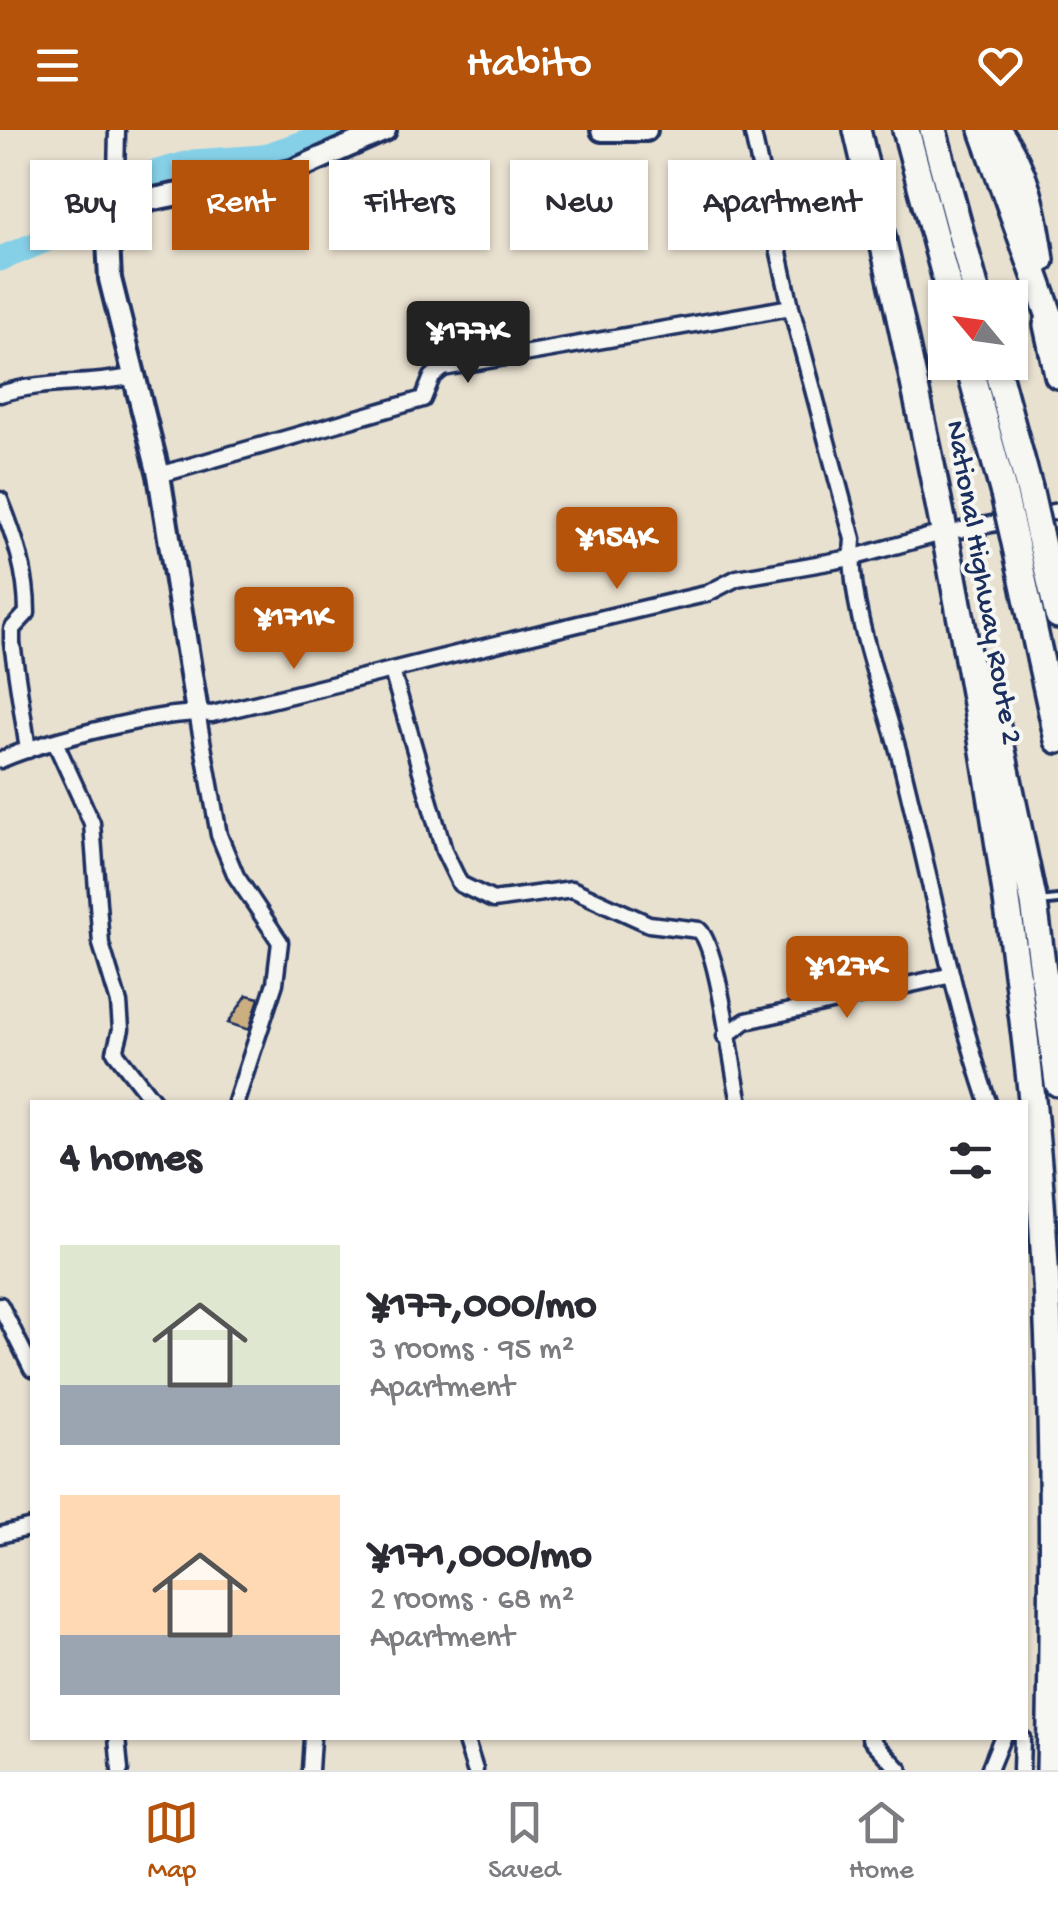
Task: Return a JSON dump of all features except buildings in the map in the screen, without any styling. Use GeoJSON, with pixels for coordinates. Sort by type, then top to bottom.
{"type":"FeatureCollection","features":[{"type":"Feature","properties":{"kind":"highway","name":"National Highway Route 2"},"geometry":{"type":"LineString","coordinates":[[857,130],[922,414],[980,726],[1029,1074],[1052,1438],[1050,1770]]}},
{"type":"Feature","properties":{"kind":"highway"},"geometry":{"type":"LineString","coordinates":[[906,130],[946,280]]}},
{"type":"Feature","properties":{"kind":"highway"},"geometry":{"type":"LineString","coordinates":[[933,130],[973,280]]}},
{"type":"Feature","properties":{"kind":"highway"},"geometry":{"type":"LineString","coordinates":[[982,130],[1058,339]]}},
{"type":"Feature","properties":{"kind":"highway"},"geometry":{"type":"LineString","coordinates":[[997,130],[1019,164],[1032,198],[1047,338],[1058,375]]}},
{"type":"Feature","properties":{"kind":"highway"},"geometry":{"type":"LineString","coordinates":[[973,380],[1004,494],[1027,535],[1058,614]]}},
{"type":"Feature","properties":{"kind":"highway"},"geometry":{"type":"LineString","coordinates":[[1000,380],[1029,488],[1027,535],[1058,740]]}},
{"type":"Feature","properties":{"kind":"highway"},"geometry":{"type":"LineString","coordinates":[[922,414],[947,484],[1046,902],[1058,1083]]}},
{"type":"Feature","properties":{"kind":"street"},"geometry":{"type":"LineString","coordinates":[[116,130],[116,160]]}},
{"type":"Feature","properties":{"kind":"street"},"geometry":{"type":"LineString","coordinates":[[152,199],[292,171],[385,130]]}},
{"type":"Feature","properties":{"kind":"street"},"geometry":{"type":"LineString","coordinates":[[602,130],[646,130]]}},
{"type":"Feature","properties":{"kind":"street"},"geometry":{"type":"LineString","coordinates":[[752,130],[791,307],[853,539],[852,558],[870,651],[987,1100]]}},
{"type":"Feature","properties":{"kind":"street"},"geometry":{"type":"LineString","coordinates":[[108,250],[116,310],[158,475],[213,810],[226,856],[280,942],[275,984],[237,1100]]}},
{"type":"Feature","properties":{"kind":"street"},"geometry":{"type":"LineString","coordinates":[[158,475],[423,399],[432,377],[443,368],[791,307]]}},
{"type":"Feature","properties":{"kind":"street"},"geometry":{"type":"LineString","coordinates":[[0,394],[38,384],[69,386],[135,376]]}},
{"type":"Feature","properties":{"kind":"street"},"geometry":{"type":"LineString","coordinates":[[0,500],[22,557],[27,596],[27,613],[12,629],[12,642],[28,750]]}},
{"type":"Feature","properties":{"kind":"street"},"geometry":{"type":"LineString","coordinates":[[961,530],[1058,510]]}},
{"type":"Feature","properties":{"kind":"street"},"geometry":{"type":"LineString","coordinates":[[0,760],[28,750],[197,712],[212,714],[392,671],[486,644],[706,594],[737,578],[852,558],[931,536]]}},
{"type":"Feature","properties":{"kind":"street"},"geometry":{"type":"LineString","coordinates":[[392,671],[444,851],[460,884],[493,900],[572,889],[649,924],[699,930],[713,950],[740,1100]]}},
{"type":"Feature","properties":{"kind":"street"},"geometry":{"type":"LineString","coordinates":[[56,744],[92,823],[102,944],[119,1003],[121,1029],[115,1052],[152,1100]]}},
{"type":"Feature","properties":{"kind":"street"},"geometry":{"type":"LineString","coordinates":[[726,1036],[746,1021],[952,975]]}},
{"type":"Feature","properties":{"kind":"street"},"geometry":{"type":"LineString","coordinates":[[0,1305],[30,1364]]}},
{"type":"Feature","properties":{"kind":"street"},"geometry":{"type":"LineString","coordinates":[[0,1534],[30,1527]]}},
{"type":"Feature","properties":{"kind":"street"},"geometry":{"type":"LineString","coordinates":[[117,1740],[120,1770]]}},
{"type":"Feature","properties":{"kind":"street"},"geometry":{"type":"LineString","coordinates":[[310,1770],[312,1740]]}},
{"type":"Feature","properties":{"kind":"street"},"geometry":{"type":"LineString","coordinates":[[466,1740],[475,1770]]}},
{"type":"Feature","properties":{"kind":"street"},"geometry":{"type":"LineString","coordinates":[[872,1740],[900,1770]]}},
{"type":"Feature","properties":{"kind":"street"},"geometry":{"type":"LineString","coordinates":[[989,1770],[1001,1740]]}},
{"type":"Feature","properties":{"kind":"street"},"geometry":{"type":"LineString","coordinates":[[1021,1770],[1022,1740]]}},
{"type":"Feature","properties":{"kind":"waterway"},"geometry":{"type":"LineString","coordinates":[[0,259],[48,239],[142,176],[193,162],[262,157],[340,130]]}}]}
